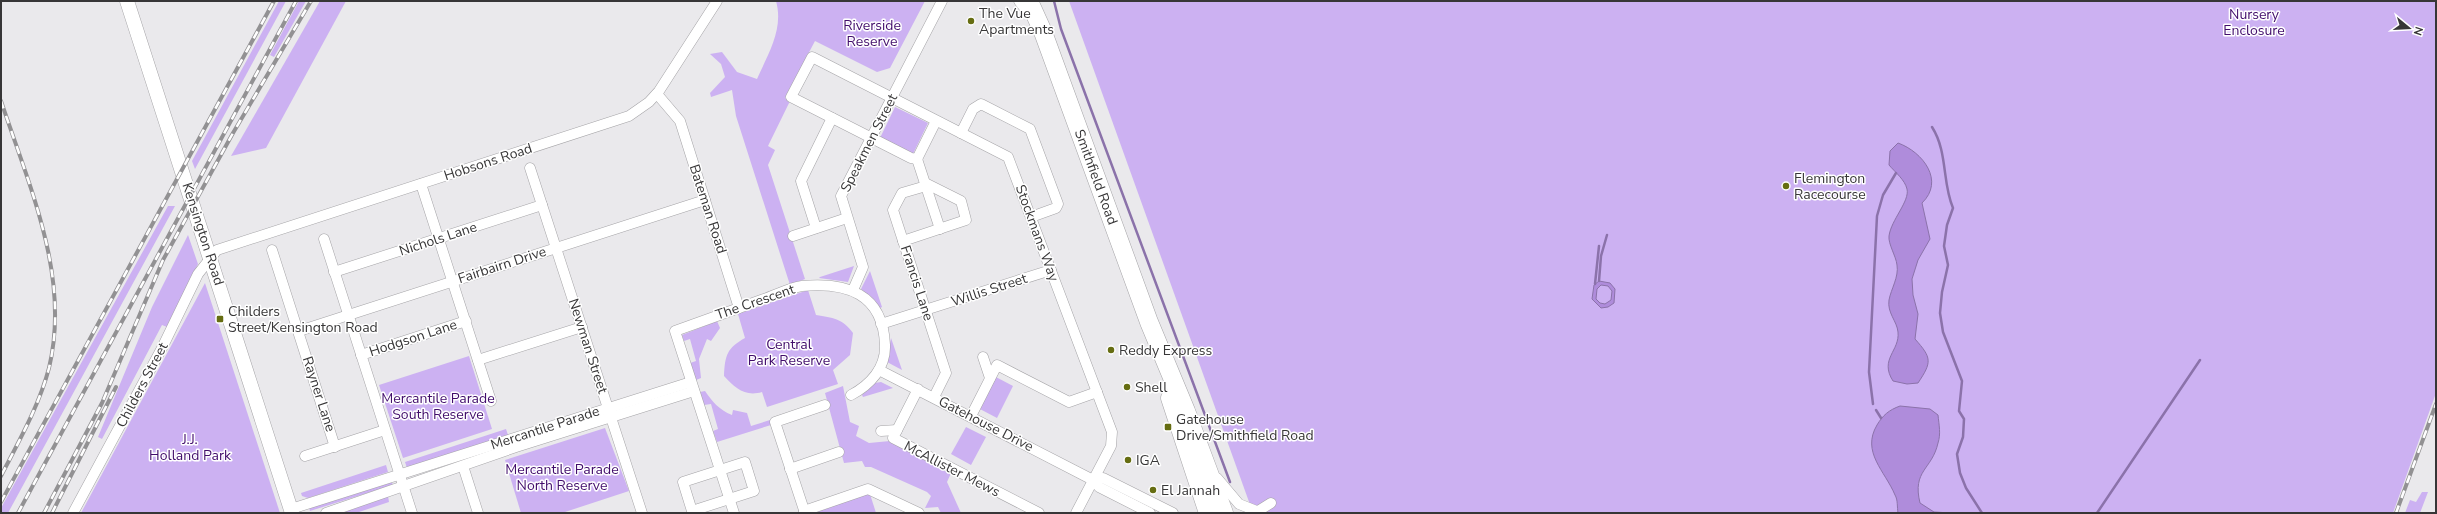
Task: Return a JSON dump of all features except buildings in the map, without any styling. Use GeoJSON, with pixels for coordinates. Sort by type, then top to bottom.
{"type":"FeatureCollection","features":[{"type":"Feature","properties":{"kind":"highway","name":"Smithfield Road"},"geometry":{"type":"LineString","coordinates":[[1029,1],[1042,30],[1149,322],[1205,461],[1217,510]]}},
{"type":"Feature","properties":{"kind":"highway","name":"Smithfield Road"},"geometry":{"type":"LineString","coordinates":[[1035,1],[1042,30]]}},
{"type":"Feature","properties":{"kind":"highway","name":"Smithfield Road"},"geometry":{"type":"LineString","coordinates":[[1149,322],[1173,411],[1217,510]]}},
{"type":"Feature","properties":{"kind":"street","name":"Kensington Road"},"geometry":{"type":"LineString","coordinates":[[127,1],[292,511]]}},
{"type":"Feature","properties":{"kind":"street","name":"Hobsons Road"},"geometry":{"type":"LineString","coordinates":[[210,257],[221,248],[629,116],[655,96],[717,1]]}},
{"type":"Feature","properties":{"kind":"street","name":"Speakmen Street"},"geometry":{"type":"LineString","coordinates":[[853,290],[863,267],[841,196],[942,1]]}},
{"type":"Feature","properties":{"kind":"street"},"geometry":{"type":"LineString","coordinates":[[1019,1],[1042,30]]}},
{"type":"Feature","properties":{"kind":"street","name":"Stockmans Way"},"geometry":{"type":"LineString","coordinates":[[832,118],[792,97],[812,57],[1008,157],[1111,428],[1112,438],[1076,513]]}},
{"type":"Feature","properties":{"kind":"street","name":"Bateman Road"},"geometry":{"type":"LineString","coordinates":[[655,96],[673,112],[680,121],[739,308]]}},
{"type":"Feature","properties":{"kind":"street"},"geometry":{"type":"LineString","coordinates":[[961,133],[973,109],[979,104],[1030,129],[1058,204],[1056,208],[1031,217]]}},
{"type":"Feature","properties":{"kind":"street"},"geometry":{"type":"LineString","coordinates":[[816,228],[801,181],[832,118],[911,158],[917,159]]}},
{"type":"Feature","properties":{"kind":"street"},"geometry":{"type":"LineString","coordinates":[[936,120],[917,159],[940,229]]}},
{"type":"Feature","properties":{"kind":"street","name":"Newman Street"},"geometry":{"type":"LineString","coordinates":[[530,168],[642,513]]}},
{"type":"Feature","properties":{"kind":"street"},"geometry":{"type":"LineString","coordinates":[[421,184],[491,401]]}},
{"type":"Feature","properties":{"kind":"street"},"geometry":{"type":"LineString","coordinates":[[903,241],[966,220],[961,201],[925,184]]}},
{"type":"Feature","properties":{"kind":"street","name":"Francis Lane"},"geometry":{"type":"LineString","coordinates":[[925,184],[902,193],[893,210],[946,373],[934,397]]}},
{"type":"Feature","properties":{"kind":"street","name":"Fairbairn Drive"},"geometry":{"type":"LineString","coordinates":[[299,331],[705,200]]}},
{"type":"Feature","properties":{"kind":"street","name":"Nichols Lane"},"geometry":{"type":"LineString","coordinates":[[334,272],[542,205]]}},
{"type":"Feature","properties":{"kind":"street"},"geometry":{"type":"LineString","coordinates":[[793,236],[847,218]]}},
{"type":"Feature","properties":{"kind":"street"},"geometry":{"type":"LineString","coordinates":[[324,239],[412,513]]}},
{"type":"Feature","properties":{"kind":"street","name":"Rayner Lane"},"geometry":{"type":"LineString","coordinates":[[272,250],[336,447]]}},
{"type":"Feature","properties":{"kind":"street","name":"Childers Street"},"geometry":{"type":"LineString","coordinates":[[73,513],[163,346],[190,288],[210,257]]}},
{"type":"Feature","properties":{"kind":"street","name":"Willis Street"},"geometry":{"type":"LineString","coordinates":[[881,324],[1051,270]]}},
{"type":"Feature","properties":{"kind":"street","name":"The Crescent"},"geometry":{"type":"LineString","coordinates":[[734,513],[719,471],[675,330],[800,286],[837,286],[853,290],[866,299],[876,311],[881,324],[885,348],[879,370],[862,389],[851,394]]}},
{"type":"Feature","properties":{"kind":"street","name":"Hodgson Lane"},"geometry":{"type":"LineString","coordinates":[[361,355],[466,321]]}},
{"type":"Feature","properties":{"kind":"street"},"geometry":{"type":"LineString","coordinates":[[478,360],[582,327]]}},
{"type":"Feature","properties":{"kind":"street"},"geometry":{"type":"LineString","coordinates":[[983,357],[990,378]]}},
{"type":"Feature","properties":{"kind":"street"},"geometry":{"type":"LineString","coordinates":[[971,416],[997,365],[1069,402],[1097,392]]}},
{"type":"Feature","properties":{"kind":"street","name":"Gatehouse Drive"},"geometry":{"type":"LineString","coordinates":[[879,370],[1093,480],[1104,478],[1137,501],[1150,513]]}},
{"type":"Feature","properties":{"kind":"street","name":"Mercantile Parade"},"geometry":{"type":"LineString","coordinates":[[326,513],[610,413],[692,386]]}},
{"type":"Feature","properties":{"kind":"street","name":"McAllister Mews"},"geometry":{"type":"LineString","coordinates":[[918,389],[893,438],[1039,513]]}},
{"type":"Feature","properties":{"kind":"street"},"geometry":{"type":"LineString","coordinates":[[825,405],[775,422],[804,512],[868,489],[919,513]]}},
{"type":"Feature","properties":{"kind":"street","name":"Mercantile Parade"},"geometry":{"type":"LineString","coordinates":[[292,511],[400,474],[610,413]]}},
{"type":"Feature","properties":{"kind":"street","name":"Rayner Lane"},"geometry":{"type":"LineString","coordinates":[[305,456],[385,430]]}},
{"type":"Feature","properties":{"kind":"street"},"geometry":{"type":"LineString","coordinates":[[881,431],[897,430]]}},
{"type":"Feature","properties":{"kind":"street"},"geometry":{"type":"LineString","coordinates":[[790,469],[839,452]]}},
{"type":"Feature","properties":{"kind":"street"},"geometry":{"type":"LineString","coordinates":[[1205,461],[1236,501],[1244,507],[1257,512],[1271,503]]}},
{"type":"Feature","properties":{"kind":"street"},"geometry":{"type":"LineString","coordinates":[[745,462],[754,491],[729,499],[692,511],[683,482],[745,462]]}},
{"type":"Feature","properties":{"kind":"street"},"geometry":{"type":"LineString","coordinates":[[463,466],[478,513]]}},
{"type":"Feature","properties":{"kind":"street","name":"Gatehouse Drive"},"geometry":{"type":"LineString","coordinates":[[1137,501],[1173,513]]}},
{"type":"Feature","properties":{"kind":"green space"},"geometry":{"type":"Polygon","coordinates":[[[279,1],[286,1],[195,169],[192,161],[279,1]]]}},
{"type":"Feature","properties":{"kind":"green space"},"geometry":{"type":"Polygon","coordinates":[[[299,1],[306,1],[274,57],[270,55],[299,1]]]}},
{"type":"Feature","properties":{"kind":"green space"},"geometry":{"type":"Polygon","coordinates":[[[320,1],[346,1],[266,148],[231,156],[320,1]]]}},
{"type":"Feature","properties":{"kind":"green space","name":"Riverside Reserve"},"geometry":{"type":"Polygon","coordinates":[[[776,1],[925,1],[890,68],[877,72],[815,41],[785,98],[790,101],[768,146],[775,150],[768,165],[805,279],[790,285],[736,116],[732,90],[711,97],[710,93],[725,77],[721,64],[710,54],[722,52],[737,72],[757,79],[774,41],[778,21],[776,1]]]}},
{"type":"Feature","properties":{"kind":"green space","name":"Flemington Racecourse"},"geometry":{"type":"Polygon","coordinates":[[[1069,1],[2436,1],[2436,393],[2393,513],[1253,513],[1069,1]]]}},
{"type":"Feature","properties":{"kind":"green space"},"geometry":{"type":"Polygon","coordinates":[[[895,107],[928,123],[913,154],[880,138],[895,107]]]}},
{"type":"Feature","properties":{"kind":"green space"},"geometry":{"type":"Polygon","coordinates":[[[168,206],[175,206],[8,513],[1,513],[1,508],[168,206]]]}},
{"type":"Feature","properties":{"kind":"green space"},"geometry":{"type":"Polygon","coordinates":[[[188,235],[198,264],[167,327],[162,325],[102,439],[98,437],[152,307],[188,235]]]}},
{"type":"Feature","properties":{"kind":"green space"},"geometry":{"type":"Polygon","coordinates":[[[854,266],[848,282],[819,278],[820,277],[854,266]]]}},
{"type":"Feature","properties":{"kind":"green space"},"geometry":{"type":"Polygon","coordinates":[[[870,271],[882,307],[880,308],[861,289],[870,271]]]}},
{"type":"Feature","properties":{"kind":"green space","name":"J.J. Holland Park"},"geometry":{"type":"Polygon","coordinates":[[[205,283],[280,513],[81,513],[205,283]]]}},
{"type":"Feature","properties":{"kind":"green space","name":"Central Park Reserve"},"geometry":{"type":"Polygon","coordinates":[[[808,290],[816,315],[837,320],[845,324],[853,333],[850,355],[833,370],[838,384],[767,407],[762,392],[745,392],[736,388],[724,376],[726,357],[728,353],[734,345],[745,338],[738,314],[808,290]]]}},
{"type":"Feature","properties":{"kind":"green space"},"geometry":{"type":"Polygon","coordinates":[[[717,321],[720,328],[711,341],[707,339],[699,359],[701,378],[696,380],[690,363],[696,361],[690,339],[684,341],[682,335],[717,321]]]}},
{"type":"Feature","properties":{"kind":"green space"},"geometry":{"type":"Polygon","coordinates":[[[891,338],[902,370],[887,362],[891,338]]]}},
{"type":"Feature","properties":{"kind":"green space","name":"Mercantile Parade South Reserve"},"geometry":{"type":"Polygon","coordinates":[[[469,356],[492,429],[403,458],[379,385],[469,356]]]}},
{"type":"Feature","properties":{"kind":"green space"},"geometry":{"type":"Polygon","coordinates":[[[994,376],[1013,386],[997,418],[978,408],[994,376]]]}},
{"type":"Feature","properties":{"kind":"green space"},"geometry":{"type":"Polygon","coordinates":[[[881,382],[893,388],[863,397],[862,395],[875,383],[881,382]]]}},
{"type":"Feature","properties":{"kind":"green space"},"geometry":{"type":"Polygon","coordinates":[[[843,386],[850,422],[859,426],[856,436],[869,443],[890,441],[952,471],[947,482],[961,513],[941,513],[938,507],[925,508],[931,496],[927,492],[871,467],[865,467],[862,461],[844,463],[825,393],[843,386]]]}},
{"type":"Feature","properties":{"kind":"green space"},"geometry":{"type":"Polygon","coordinates":[[[705,391],[723,411],[732,415],[733,410],[747,413],[751,426],[770,420],[771,425],[717,442],[713,431],[718,429],[711,404],[704,405],[700,392],[705,391]]]}},
{"type":"Feature","properties":{"kind":"green space"},"geometry":{"type":"Polygon","coordinates":[[[966,427],[986,437],[971,465],[951,454],[966,427]]]}},
{"type":"Feature","properties":{"kind":"green space","name":"Mercantile Parade North Reserve"},"geometry":{"type":"Polygon","coordinates":[[[605,428],[629,491],[562,513],[521,513],[505,460],[605,428]]]}},
{"type":"Feature","properties":{"kind":"green space"},"geometry":{"type":"Polygon","coordinates":[[[506,429],[509,438],[407,468],[405,462],[506,429]]]}},
{"type":"Feature","properties":{"kind":"green space"},"geometry":{"type":"Polygon","coordinates":[[[386,465],[388,472],[308,498],[302,496],[301,493],[386,465]]]}},
{"type":"Feature","properties":{"kind":"green space"},"geometry":{"type":"Polygon","coordinates":[[[391,480],[393,485],[310,511],[309,508],[391,480]]]}},
{"type":"Feature","properties":{"kind":"green space"},"geometry":{"type":"Polygon","coordinates":[[[865,492],[870,494],[876,513],[814,513],[813,510],[865,492]]]}},
{"type":"Feature","properties":{"kind":"green space"},"geometry":{"type":"Polygon","coordinates":[[[2422,492],[2428,492],[2420,513],[2405,513],[2410,500],[2416,502],[2422,492]]]}},
{"type":"Feature","properties":{"kind":"green space"},"geometry":{"type":"Polygon","coordinates":[[[388,496],[389,502],[356,513],[336,513],[388,496]]]}},
{"type":"Feature","properties":{"kind":"shaded area"},"geometry":{"type":"Polygon","coordinates":[[[1898,143],[1916,153],[1923,160],[1931,177],[1929,194],[1922,203],[1930,239],[1918,260],[1912,279],[1913,295],[1918,314],[1915,339],[1925,351],[1928,365],[1918,383],[1907,384],[1893,381],[1888,367],[1891,355],[1898,339],[1896,324],[1889,309],[1889,300],[1896,278],[1897,269],[1889,236],[1890,230],[1906,199],[1907,194],[1907,189],[1904,182],[1889,165],[1890,151],[1898,143]]]}},
{"type":"Feature","properties":{"kind":"shaded area"},"geometry":{"type":"Polygon","coordinates":[[[1599,281],[1610,283],[1615,289],[1614,303],[1608,307],[1601,308],[1592,299],[1594,285],[1599,281]],[[1601,285],[1597,289],[1596,299],[1600,303],[1605,304],[1611,300],[1612,291],[1608,286],[1601,285]]]}},
{"type":"Feature","properties":{"kind":"shaded area"},"geometry":{"type":"Polygon","coordinates":[[[1900,406],[1930,409],[1938,415],[1940,429],[1939,440],[1932,459],[1921,477],[1918,492],[1920,503],[1934,512],[1951,513],[1898,513],[1896,497],[1876,461],[1872,444],[1873,435],[1879,421],[1887,413],[1900,406]]]}},
{"type":"Feature","properties":{"kind":"waterway"},"geometry":{"type":"LineString","coordinates":[[1054,1],[1061,29],[1230,482]]}},
{"type":"Feature","properties":{"kind":"waterway"},"geometry":{"type":"LineString","coordinates":[[1932,127],[1937,137],[1943,157],[1947,188],[1953,208],[1947,225],[1944,246],[1948,265],[1942,292],[1940,313],[1943,332],[1962,381],[1959,411],[1964,419],[1963,437],[1957,454],[1960,473],[1966,488],[1982,513]]}},
{"type":"Feature","properties":{"kind":"waterway"},"geometry":{"type":"LineString","coordinates":[[1873,404],[1869,372],[1877,216],[1883,195],[1896,173]]}},
{"type":"Feature","properties":{"kind":"waterway"},"geometry":{"type":"LineString","coordinates":[[1599,281],[1601,256],[1607,235]]}},
{"type":"Feature","properties":{"kind":"waterway"},"geometry":{"type":"LineString","coordinates":[[1595,284],[1599,246]]}},
{"type":"Feature","properties":{"kind":"waterway"},"geometry":{"type":"LineString","coordinates":[[2097,513],[2200,360]]}},
{"type":"Feature","properties":{"kind":"waterway"},"geometry":{"type":"LineString","coordinates":[[1876,410],[1881,418]]}},
{"type":"Feature","properties":{"kind":"railway"},"geometry":{"type":"LineString","coordinates":[[1,502],[274,1]]}},
{"type":"Feature","properties":{"kind":"railway"},"geometry":{"type":"LineString","coordinates":[[18,513],[296,1]]}},
{"type":"Feature","properties":{"kind":"railway"},"geometry":{"type":"LineString","coordinates":[[44,513],[102,403],[163,260],[233,133],[311,1]]}},
{"type":"Feature","properties":{"kind":"railway"},"geometry":{"type":"LineString","coordinates":[[1,101],[44,232],[51,266],[55,300],[54,334],[49,368],[45,382],[28,423],[1,476]]}},
{"type":"Feature","properties":{"kind":"railway"},"geometry":{"type":"LineString","coordinates":[[52,513],[116,387]]}},
{"type":"Feature","properties":{"kind":"railway"},"geometry":{"type":"LineString","coordinates":[[2396,513],[2436,404]]}},
{"type":"Feature","properties":{"kind":"place","name":"The Vue Apartments"},"geometry":{"type":"Point","coordinates":[971,21]}},
{"type":"Feature","properties":{"kind":"place","name":"Flemington Racecourse"},"geometry":{"type":"Point","coordinates":[1786,186]}},
{"type":"Feature","properties":{"kind":"place","name":"Childers Street/Kensington Road"},"geometry":{"type":"Point","coordinates":[220,319]}},
{"type":"Feature","properties":{"kind":"place","name":"Reddy Express"},"geometry":{"type":"Point","coordinates":[1111,350]}},
{"type":"Feature","properties":{"kind":"place","name":"Shell"},"geometry":{"type":"Point","coordinates":[1127,387]}},
{"type":"Feature","properties":{"kind":"place","name":"Gatehouse Drive/Smithfield Road"},"geometry":{"type":"Point","coordinates":[1168,427]}},
{"type":"Feature","properties":{"kind":"place","name":"IGA"},"geometry":{"type":"Point","coordinates":[1128,460]}},
{"type":"Feature","properties":{"kind":"place","name":"El Jannah"},"geometry":{"type":"Point","coordinates":[1153,490]}},
{"type":"Feature","properties":{"kind":"park label","name":"Nursery Enclosure"},"geometry":{"type":"Point","coordinates":[2254,22]}}]}
